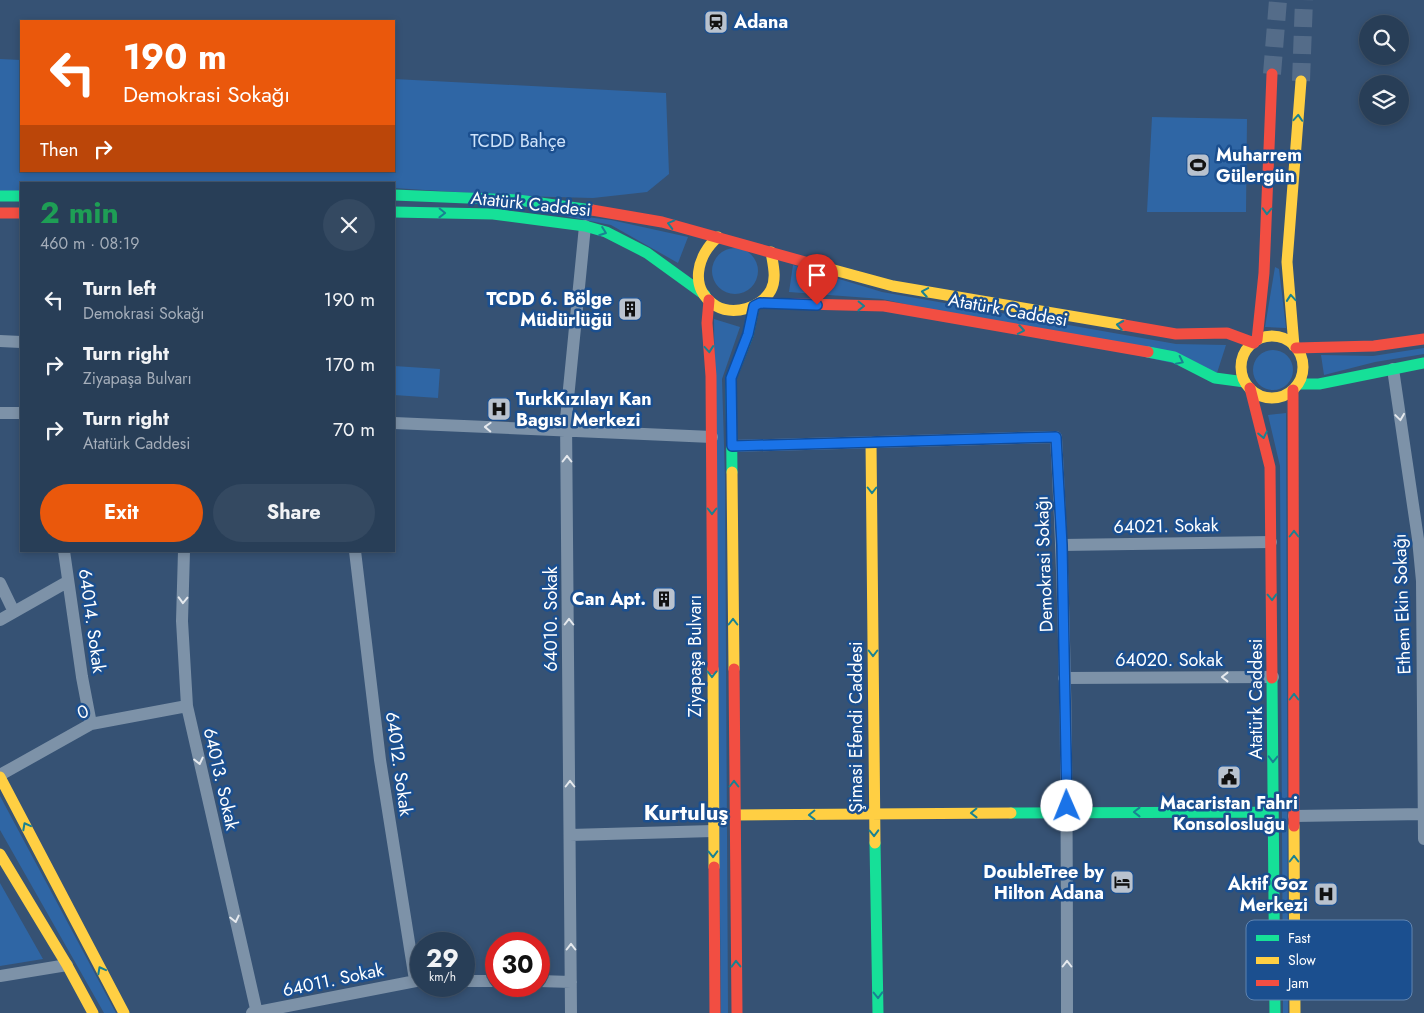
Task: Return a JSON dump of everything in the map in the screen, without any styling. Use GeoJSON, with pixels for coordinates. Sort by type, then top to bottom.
{"type":"FeatureCollection","features":[{"type":"Feature","properties":{"kind":"main road"},"geometry":{"type":"LineString","coordinates":[[1256,342],[1264,273],[1272,74]]}},
{"type":"Feature","properties":{"kind":"main road"},"geometry":{"type":"LineString","coordinates":[[1295,347],[1287,262],[1301,81]]}},
{"type":"Feature","properties":{"kind":"main road","name":"Atatürk Caddesi"},"geometry":{"type":"LineString","coordinates":[[395,195],[518,200],[645,218],[718,237]]}},
{"type":"Feature","properties":{"kind":"main road"},"geometry":{"type":"LineString","coordinates":[[0,196],[20,196]]}},
{"type":"Feature","properties":{"kind":"main road","name":"Atatürk Caddesi"},"geometry":{"type":"LineString","coordinates":[[395,212],[493,214],[586,226],[606,232],[647,253],[707,298]]}},
{"type":"Feature","properties":{"kind":"main road"},"geometry":{"type":"LineString","coordinates":[[0,213],[20,213]]}},
{"type":"Feature","properties":{"kind":"main road"},"geometry":{"type":"LineString","coordinates":[[718,237],[772,252],[776,264],[776,276],[772,289],[757,305],[745,310],[726,310],[707,298],[699,283],[697,270],[700,257],[707,246],[718,237]]}},
{"type":"Feature","properties":{"kind":"main road","name":"Atatürk Caddesi"},"geometry":{"type":"LineString","coordinates":[[772,252],[893,286],[1176,334],[1227,333],[1256,342]]}},
{"type":"Feature","properties":{"kind":"main road","name":"Ziyapaşa Bulvarı"},"geometry":{"type":"LineString","coordinates":[[707,298],[712,437],[715,1013]]}},
{"type":"Feature","properties":{"kind":"main road"},"geometry":{"type":"LineString","coordinates":[[737,1013],[731,378],[757,305]]}},
{"type":"Feature","properties":{"kind":"main road","name":"Atatürk Caddesi"},"geometry":{"type":"LineString","coordinates":[[757,305],[884,306],[1174,357],[1215,378],[1247,385],[1270,467],[1274,920]]}},
{"type":"Feature","properties":{"kind":"main road"},"geometry":{"type":"LineString","coordinates":[[1294,920],[1296,387],[1303,368],[1302,360],[1295,347],[1288,341],[1273,337],[1256,342],[1242,358],[1242,374],[1247,385],[1257,394],[1276,398],[1296,387],[1424,363]]}},
{"type":"Feature","properties":{"kind":"main road"},"geometry":{"type":"LineString","coordinates":[[1295,347],[1374,346],[1424,339]]}},
{"type":"Feature","properties":{"kind":"main road","name":"Şimasi Efendi Caddesi"},"geometry":{"type":"LineString","coordinates":[[871,442],[874,814],[878,1013]]}},
{"type":"Feature","properties":{"kind":"main road"},"geometry":{"type":"LineString","coordinates":[[0,776],[124,1013]]}},
{"type":"Feature","properties":{"kind":"main road"},"geometry":{"type":"LineString","coordinates":[[735,815],[1273,812]]}},
{"type":"Feature","properties":{"kind":"main road"},"geometry":{"type":"LineString","coordinates":[[0,854],[67,965],[93,1013]]}},
{"type":"Feature","properties":{"kind":"main road","name":"Atatürk Caddesi"},"geometry":{"type":"LineString","coordinates":[[1274,1000],[1274,1013]]}},
{"type":"Feature","properties":{"kind":"main road"},"geometry":{"type":"LineString","coordinates":[[1294,1000],[1294,1013]]}},
{"type":"Feature","properties":{"kind":"street","name":"64010. Sokak"},"geometry":{"type":"LineString","coordinates":[[571,1013],[566,419],[586,226]]}},
{"type":"Feature","properties":{"kind":"street"},"geometry":{"type":"LineString","coordinates":[[0,342],[20,342]]}},
{"type":"Feature","properties":{"kind":"street","name":"Ethem Ekin Sokağı"},"geometry":{"type":"LineString","coordinates":[[1393,369],[1421,539],[1424,839]]}},
{"type":"Feature","properties":{"kind":"street"},"geometry":{"type":"LineString","coordinates":[[0,413],[20,413]]}},
{"type":"Feature","properties":{"kind":"street"},"geometry":{"type":"LineString","coordinates":[[395,423],[712,437]]}},
{"type":"Feature","properties":{"kind":"street","name":"Demokrasi Sokağı"},"geometry":{"type":"LineString","coordinates":[[732,446],[1056,437],[1062,545],[1067,812],[1066,1013]]}},
{"type":"Feature","properties":{"kind":"street","name":"64021. Sokak"},"geometry":{"type":"LineString","coordinates":[[1062,545],[1271,542]]}},
{"type":"Feature","properties":{"kind":"street","name":"64014. Sokak"},"geometry":{"type":"LineString","coordinates":[[64,552],[91,724]]}},
{"type":"Feature","properties":{"kind":"street","name":"64013. Sokak"},"geometry":{"type":"LineString","coordinates":[[184,552],[182,621],[187,706],[255,1012]]}},
{"type":"Feature","properties":{"kind":"street","name":"64012. Sokak"},"geometry":{"type":"LineString","coordinates":[[355,552],[380,760],[410,934]]}},
{"type":"Feature","properties":{"kind":"street"},"geometry":{"type":"LineString","coordinates":[[0,620],[68,582]]}},
{"type":"Feature","properties":{"kind":"street"},"geometry":{"type":"LineString","coordinates":[[0,583],[14,612]]}},
{"type":"Feature","properties":{"kind":"street","name":"64020. Sokak"},"geometry":{"type":"LineString","coordinates":[[1064,678],[1273,677]]}},
{"type":"Feature","properties":{"kind":"street","name":"0"},"geometry":{"type":"LineString","coordinates":[[0,776],[91,724],[187,706]]}},
{"type":"Feature","properties":{"kind":"street"},"geometry":{"type":"LineString","coordinates":[[1294,816],[1424,814]]}},
{"type":"Feature","properties":{"kind":"street"},"geometry":{"type":"LineString","coordinates":[[570,835],[713,831]]}},
{"type":"Feature","properties":{"kind":"street"},"geometry":{"type":"LineString","coordinates":[[0,976],[67,965]]}},
{"type":"Feature","properties":{"kind":"street","name":"64011. Sokak"},"geometry":{"type":"LineString","coordinates":[[255,1012],[410,982]]}},
{"type":"Feature","properties":{"kind":"street"},"geometry":{"type":"LineString","coordinates":[[550,982],[571,982]]}},
{"type":"Feature","properties":{"kind":"green space","name":"TCDD Bahçe"},"geometry":{"type":"Polygon","coordinates":[[[0,59],[20,60],[20,172],[395,172],[395,79],[666,93],[669,174],[647,192],[593,198],[517,196],[395,188],[395,182],[20,182],[20,191],[0,191],[0,59]]]}},
{"type":"Feature","properties":{"kind":"green space","name":"Muharrem Gülergün"},"geometry":{"type":"Polygon","coordinates":[[[1152,117],[1247,119],[1246,212],[1147,212],[1152,117]]]}},
{"type":"Feature","properties":{"kind":"green space"},"geometry":{"type":"Polygon","coordinates":[[[538,211],[611,220],[688,237],[678,263],[611,225],[538,211]]]}},
{"type":"Feature","properties":{"kind":"green space"},"geometry":{"type":"Polygon","coordinates":[[[735,248],[748,252],[754,258],[758,271],[754,284],[748,290],[735,294],[722,290],[716,284],[712,271],[716,258],[722,252],[735,248]]]}},
{"type":"Feature","properties":{"kind":"green space"},"geometry":{"type":"Polygon","coordinates":[[[793,265],[882,292],[1176,344],[1226,345],[1217,373],[882,299],[789,292],[793,265]]]}},
{"type":"Feature","properties":{"kind":"green space"},"geometry":{"type":"Polygon","coordinates":[[[1275,267],[1279,269],[1286,328],[1265,327],[1275,267]]]}},
{"type":"Feature","properties":{"kind":"green space"},"geometry":{"type":"Polygon","coordinates":[[[714,319],[740,327],[722,379],[725,478],[728,1013],[721,1013],[714,319]]]}},
{"type":"Feature","properties":{"kind":"green space"},"geometry":{"type":"Polygon","coordinates":[[[1424,348],[1424,354],[1375,362],[1324,375],[1321,355],[1373,356],[1424,348]]]}},
{"type":"Feature","properties":{"kind":"green space"},"geometry":{"type":"Polygon","coordinates":[[[1273,350],[1287,356],[1293,370],[1287,384],[1273,390],[1259,384],[1253,370],[1259,356],[1273,350]]]}},
{"type":"Feature","properties":{"kind":"green space"},"geometry":{"type":"Polygon","coordinates":[[[395,366],[440,369],[438,398],[395,395],[395,366]]]}},
{"type":"Feature","properties":{"kind":"green space"},"geometry":{"type":"Polygon","coordinates":[[[1286,413],[1288,920],[1282,920],[1280,466],[1268,415],[1286,413]]]}},
{"type":"Feature","properties":{"kind":"green space"},"geometry":{"type":"Polygon","coordinates":[[[0,796],[116,1013],[104,1013],[0,830],[0,796]]]}},
{"type":"Feature","properties":{"kind":"green space"},"geometry":{"type":"Polygon","coordinates":[[[0,883],[43,959],[0,966],[0,883]]]}},
{"type":"Feature","properties":{"kind":"green space"},"geometry":{"type":"Polygon","coordinates":[[[1283,1000],[1288,1000],[1288,1013],[1283,1013],[1283,1000]]]}},
{"type":"Feature","properties":{"kind":"tunnel"},"geometry":{"type":"LineString","coordinates":[[1272,74],[1278,0]]}},
{"type":"Feature","properties":{"kind":"tunnel"},"geometry":{"type":"LineString","coordinates":[[1301,81],[1304,0]]}},
{"type":"Feature","properties":{"kind":"traffic: fast"},"geometry":{"type":"LineString","coordinates":[[395,195],[518,200],[592,210]]}},
{"type":"Feature","properties":{"kind":"traffic: fast"},"geometry":{"type":"LineString","coordinates":[[0,196],[20,196]]}},
{"type":"Feature","properties":{"kind":"traffic: fast"},"geometry":{"type":"LineString","coordinates":[[395,212],[493,214],[585,226],[606,232],[647,253],[705,295]]}},
{"type":"Feature","properties":{"kind":"traffic: fast"},"geometry":{"type":"LineString","coordinates":[[732,472],[731,378],[748,335],[754,306]]}},
{"type":"Feature","properties":{"kind":"traffic: fast"},"geometry":{"type":"LineString","coordinates":[[1148,352],[1174,357],[1215,378],[1245,382]]}},
{"type":"Feature","properties":{"kind":"traffic: fast"},"geometry":{"type":"LineString","coordinates":[[1298,384],[1319,384],[1424,363]]}},
{"type":"Feature","properties":{"kind":"traffic: fast"},"geometry":{"type":"LineString","coordinates":[[1272,678],[1274,920]]}},
{"type":"Feature","properties":{"kind":"traffic: fast"},"geometry":{"type":"LineString","coordinates":[[1011,813],[1273,812]]}},
{"type":"Feature","properties":{"kind":"traffic: fast"},"geometry":{"type":"LineString","coordinates":[[875,843],[878,1013]]}},
{"type":"Feature","properties":{"kind":"traffic: fast"},"geometry":{"type":"LineString","coordinates":[[1275,1000],[1275,1013]]}},
{"type":"Feature","properties":{"kind":"traffic: slow"},"geometry":{"type":"LineString","coordinates":[[1294,346],[1287,262],[1301,81]]}},
{"type":"Feature","properties":{"kind":"traffic: slow"},"geometry":{"type":"LineString","coordinates":[[718,237],[711,244],[701,262],[699,281],[707,299],[723,309],[739,310],[754,306],[767,296],[774,281],[771,252]]}},
{"type":"Feature","properties":{"kind":"traffic: slow"},"geometry":{"type":"LineString","coordinates":[[823,267],[893,286],[1124,325]]}},
{"type":"Feature","properties":{"kind":"traffic: slow"},"geometry":{"type":"LineString","coordinates":[[1272,336],[1284,339],[1294,345],[1300,355],[1303,367],[1300,379],[1294,389],[1284,395],[1272,398],[1260,395],[1250,389],[1244,379],[1241,367],[1244,355],[1250,345],[1260,339],[1272,336]]}},
{"type":"Feature","properties":{"kind":"traffic: slow"},"geometry":{"type":"LineString","coordinates":[[871,442],[875,843]]}},
{"type":"Feature","properties":{"kind":"traffic: slow"},"geometry":{"type":"LineString","coordinates":[[732,472],[734,669]]}},
{"type":"Feature","properties":{"kind":"traffic: slow"},"geometry":{"type":"LineString","coordinates":[[713,669],[714,867]]}},
{"type":"Feature","properties":{"kind":"traffic: slow"},"geometry":{"type":"LineString","coordinates":[[0,777],[124,1013]]}},
{"type":"Feature","properties":{"kind":"traffic: slow"},"geometry":{"type":"LineString","coordinates":[[735,815],[1011,813]]}},
{"type":"Feature","properties":{"kind":"traffic: slow"},"geometry":{"type":"LineString","coordinates":[[1294,826],[1295,920]]}},
{"type":"Feature","properties":{"kind":"traffic: slow"},"geometry":{"type":"LineString","coordinates":[[0,854],[67,965],[93,1013]]}},
{"type":"Feature","properties":{"kind":"traffic: slow"},"geometry":{"type":"LineString","coordinates":[[1295,1000],[1295,1013]]}},
{"type":"Feature","properties":{"kind":"traffic: jam"},"geometry":{"type":"LineString","coordinates":[[1257,340],[1264,273],[1272,74]]}},
{"type":"Feature","properties":{"kind":"traffic: jam"},"geometry":{"type":"LineString","coordinates":[[592,210],[662,222],[823,267]]}},
{"type":"Feature","properties":{"kind":"traffic: jam"},"geometry":{"type":"LineString","coordinates":[[0,213],[20,213]]}},
{"type":"Feature","properties":{"kind":"traffic: jam"},"geometry":{"type":"LineString","coordinates":[[709,300],[707,323],[711,376],[713,669]]}},
{"type":"Feature","properties":{"kind":"traffic: jam"},"geometry":{"type":"LineString","coordinates":[[759,303],[884,306],[1148,352]]}},
{"type":"Feature","properties":{"kind":"traffic: jam"},"geometry":{"type":"LineString","coordinates":[[1124,325],[1176,334],[1227,333],[1254,343]]}},
{"type":"Feature","properties":{"kind":"traffic: jam"},"geometry":{"type":"LineString","coordinates":[[1296,348],[1374,346],[1424,339]]}},
{"type":"Feature","properties":{"kind":"traffic: jam"},"geometry":{"type":"LineString","coordinates":[[1250,388],[1270,467],[1272,678]]}},
{"type":"Feature","properties":{"kind":"traffic: jam"},"geometry":{"type":"LineString","coordinates":[[1293,390],[1294,826]]}},
{"type":"Feature","properties":{"kind":"traffic: jam"},"geometry":{"type":"LineString","coordinates":[[734,669],[737,1013]]}},
{"type":"Feature","properties":{"kind":"traffic: jam"},"geometry":{"type":"LineString","coordinates":[[714,867],[715,1013]]}},
{"type":"Feature","properties":{"kind":"place","name":"Adana"},"geometry":{"type":"Point","coordinates":[716,22]}},
{"type":"Feature","properties":{"kind":"place","name":"Muharrem Gülergün"},"geometry":{"type":"Point","coordinates":[1198,165]}},
{"type":"Feature","properties":{"kind":"place","name":"TCDD 6. Bölge Müdürlüğü"},"geometry":{"type":"Point","coordinates":[630,309]}},
{"type":"Feature","properties":{"kind":"place","name":"TurkKızılayı Kan Bagısı Merkezi"},"geometry":{"type":"Point","coordinates":[499,409]}},
{"type":"Feature","properties":{"kind":"place","name":"Can Apt."},"geometry":{"type":"Point","coordinates":[664,599]}},
{"type":"Feature","properties":{"kind":"place","name":"Macaristan Fahri Konsolosluğu"},"geometry":{"type":"Point","coordinates":[1229,777]}},
{"type":"Feature","properties":{"kind":"place","name":"DoubleTree by Hilton Adana"},"geometry":{"type":"Point","coordinates":[1122,882]}},
{"type":"Feature","properties":{"kind":"place","name":"Aktif Goz Merkezi"},"geometry":{"type":"Point","coordinates":[1326,894]}},
{"type":"Feature","properties":{"kind":"district","name":"Kurtuluş"},"geometry":{"type":"Point","coordinates":[686,812]}},
{"type":"Feature","properties":{"kind":"route"},"geometry":{"type":"LineString","coordinates":[[817,305],[760,303],[754,306],[748,334],[731,378],[732,446],[1056,437],[1062,545],[1067,806]]}}]}
